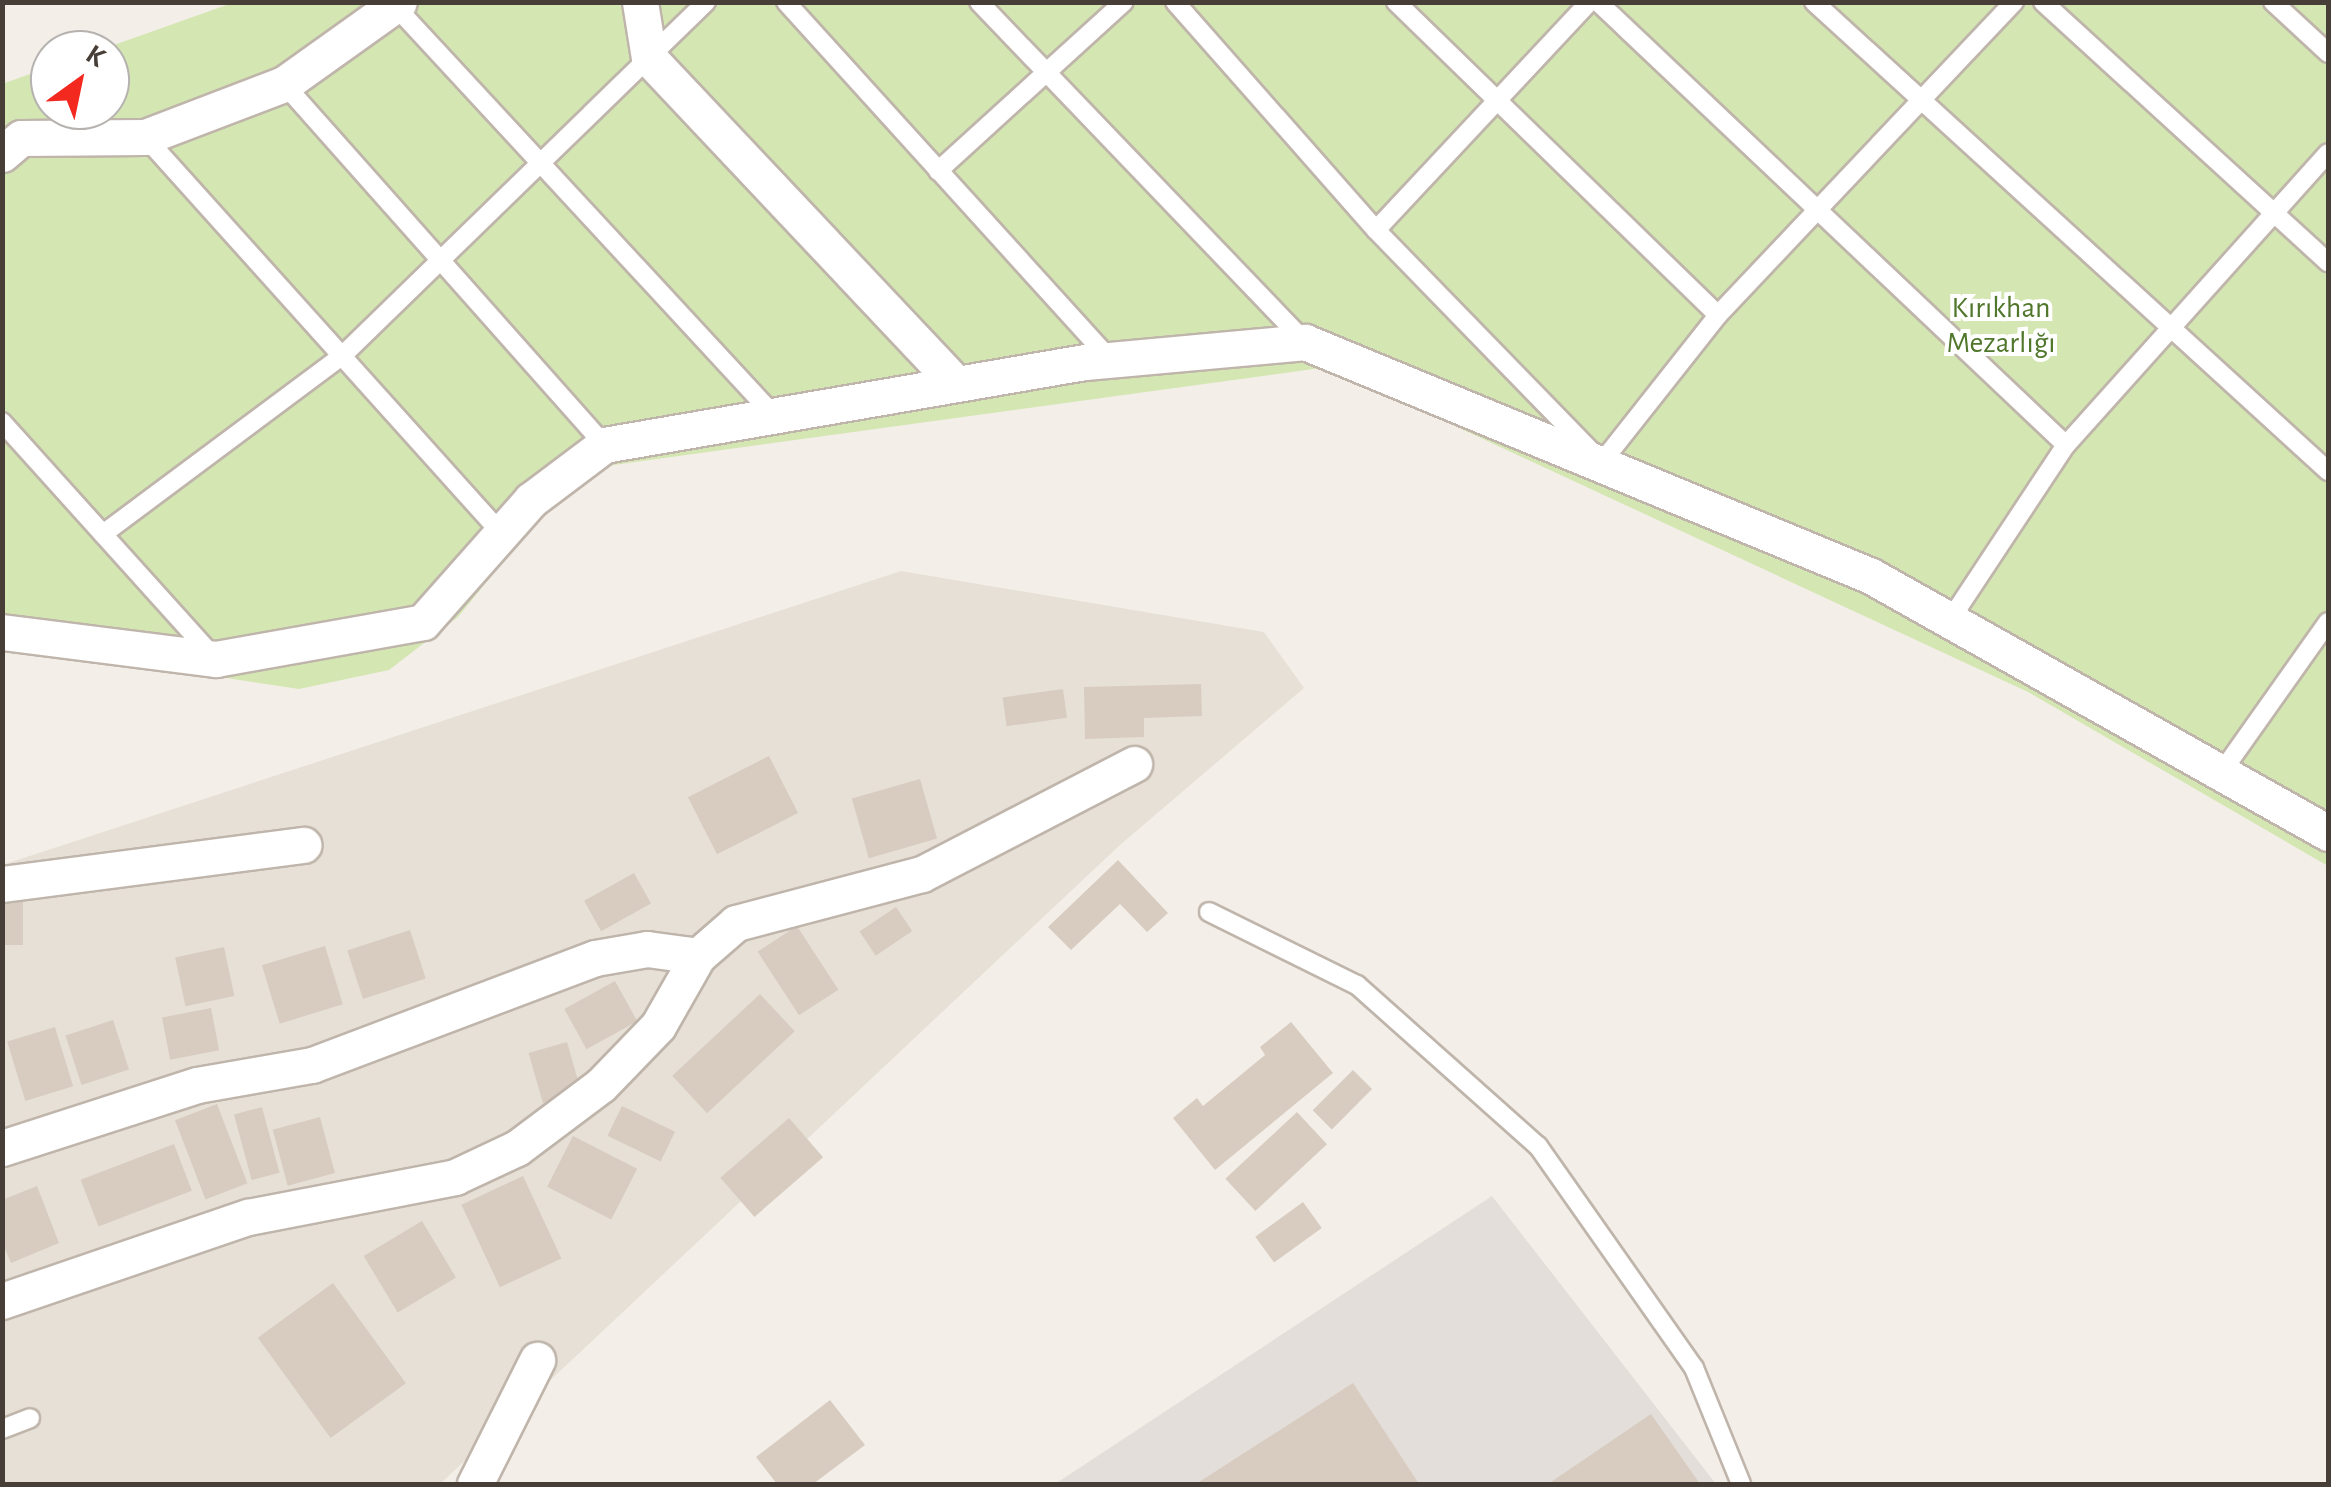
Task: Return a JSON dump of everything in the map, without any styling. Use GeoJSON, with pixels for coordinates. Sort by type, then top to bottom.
{"type":"FeatureCollection","features":[{"type":"Feature","properties":{"kind":"street"},"geometry":{"type":"LineString","coordinates":[[640,2],[649,58],[954,382]]}},
{"type":"Feature","properties":{"kind":"street"},"geometry":{"type":"LineString","coordinates":[[2,154],[21,138],[145,137],[284,84],[398,5]]}},
{"type":"Feature","properties":{"kind":"street"},"geometry":{"type":"LineString","coordinates":[[2,632],[216,659],[423,622],[530,500],[604,445],[770,411],[954,382],[1112,360],[1305,342],[1871,576],[2328,833]]}},
{"type":"Feature","properties":{"kind":"street"},"geometry":{"type":"LineString","coordinates":[[2,1301],[248,1217],[455,1178],[517,1148],[600,1085],[658,1026],[698,956],[736,922],[922,874],[1025,826],[1134,764]]}},
{"type":"Feature","properties":{"kind":"street"},"geometry":{"type":"LineString","coordinates":[[2,884],[303,845]]}},
{"type":"Feature","properties":{"kind":"street"},"geometry":{"type":"LineString","coordinates":[[2,1148],[197,1084],[312,1065],[595,958],[648,949],[698,956]]}},
{"type":"Feature","properties":{"kind":"street"},"geometry":{"type":"LineString","coordinates":[[476,1484],[536,1360]]}},
{"type":"Feature","properties":{"kind":"lane"},"geometry":{"type":"LineString","coordinates":[[103,534],[342,356],[706,2]]}},
{"type":"Feature","properties":{"kind":"lane"},"geometry":{"type":"LineString","coordinates":[[786,2],[1112,360]]}},
{"type":"Feature","properties":{"kind":"lane"},"geometry":{"type":"LineString","coordinates":[[979,2],[1305,342]]}},
{"type":"Feature","properties":{"kind":"lane"},"geometry":{"type":"LineString","coordinates":[[938,171],[1124,2]]}},
{"type":"Feature","properties":{"kind":"lane"},"geometry":{"type":"LineString","coordinates":[[1174,2],[1376,230],[1602,462],[1718,315],[2014,2]]}},
{"type":"Feature","properties":{"kind":"lane"},"geometry":{"type":"LineString","coordinates":[[1396,2],[1718,315]]}},
{"type":"Feature","properties":{"kind":"lane"},"geometry":{"type":"LineString","coordinates":[[1376,230],[1588,2]]}},
{"type":"Feature","properties":{"kind":"lane"},"geometry":{"type":"LineString","coordinates":[[1598,2],[2066,445]]}},
{"type":"Feature","properties":{"kind":"lane"},"geometry":{"type":"LineString","coordinates":[[1814,2],[2328,471]]}},
{"type":"Feature","properties":{"kind":"lane"},"geometry":{"type":"LineString","coordinates":[[2043,2],[2328,262]]}},
{"type":"Feature","properties":{"kind":"lane"},"geometry":{"type":"LineString","coordinates":[[2272,2],[2328,53]]}},
{"type":"Feature","properties":{"kind":"lane"},"geometry":{"type":"LineString","coordinates":[[398,5],[770,411]]}},
{"type":"Feature","properties":{"kind":"lane"},"geometry":{"type":"LineString","coordinates":[[284,84],[604,445]]}},
{"type":"Feature","properties":{"kind":"lane"},"geometry":{"type":"LineString","coordinates":[[145,137],[501,533]]}},
{"type":"Feature","properties":{"kind":"lane"},"geometry":{"type":"LineString","coordinates":[[1950,620],[2066,445],[2168,324],[2328,152]]}},
{"type":"Feature","properties":{"kind":"lane"},"geometry":{"type":"LineString","coordinates":[[2,422],[216,659]]}},
{"type":"Feature","properties":{"kind":"lane"},"geometry":{"type":"LineString","coordinates":[[2221,773],[2328,622]]}},
{"type":"Feature","properties":{"kind":"lane"},"geometry":{"type":"LineString","coordinates":[[1209,912],[1357,985],[1538,1146],[1694,1368],[1741,1484]]}},
{"type":"Feature","properties":{"kind":"lane"},"geometry":{"type":"LineString","coordinates":[[2,1429],[30,1418]]}},
{"type":"Feature","properties":{"kind":"shaded area"},"geometry":{"type":"Polygon","coordinates":[[[901,571],[1264,632],[1304,688],[1120,845],[440,1484],[3,1484],[2,865],[901,571]]]}},
{"type":"Feature","properties":{"kind":"shaded area"},"geometry":{"type":"Polygon","coordinates":[[[1492,1196],[1716,1484],[1055,1484],[1492,1196]]]}},
{"type":"Feature","properties":{"kind":"green space","name":"Kırıkhan Mezarlığı"},"geometry":{"type":"Polygon","coordinates":[[[235,2],[2328,3],[2328,866],[2028,692],[1328,367],[606,466],[547,507],[458,617],[389,670],[299,689],[3,644],[2,84],[30,74],[30,130],[130,130],[130,39],[235,2]]]}},
{"type":"Feature","properties":{"kind":"building"},"geometry":{"type":"Polygon","coordinates":[[[1201,684],[1202,716],[1144,718],[1144,737],[1085,739],[1084,687],[1201,684]]]}},
{"type":"Feature","properties":{"kind":"building"},"geometry":{"type":"Polygon","coordinates":[[[1063,689],[1067,718],[1007,726],[1003,697],[1063,689]]]}},
{"type":"Feature","properties":{"kind":"building"},"geometry":{"type":"Polygon","coordinates":[[[769,756],[798,813],[717,854],[688,797],[769,756]]]}},
{"type":"Feature","properties":{"kind":"building"},"geometry":{"type":"Polygon","coordinates":[[[920,779],[937,839],[869,858],[852,799],[920,779]]]}},
{"type":"Feature","properties":{"kind":"building"},"geometry":{"type":"Polygon","coordinates":[[[1118,860],[1168,913],[1147,932],[1120,904],[1071,950],[1048,927],[1118,860]]]}},
{"type":"Feature","properties":{"kind":"building"},"geometry":{"type":"Polygon","coordinates":[[[634,873],[651,904],[601,931],[584,901],[634,873]]]}},
{"type":"Feature","properties":{"kind":"building"},"geometry":{"type":"Polygon","coordinates":[[[2,896],[23,896],[23,945],[2,945],[2,896]]]}},
{"type":"Feature","properties":{"kind":"building"},"geometry":{"type":"Polygon","coordinates":[[[896,907],[912,931],[876,956],[860,932],[896,907]]]}},
{"type":"Feature","properties":{"kind":"building"},"geometry":{"type":"Polygon","coordinates":[[[797,926],[838,990],[799,1015],[758,952],[797,926]]]}},
{"type":"Feature","properties":{"kind":"building"},"geometry":{"type":"Polygon","coordinates":[[[410,930],[426,979],[363,999],[347,950],[410,930]]]}},
{"type":"Feature","properties":{"kind":"building"},"geometry":{"type":"Polygon","coordinates":[[[325,946],[343,1004],[280,1024],[262,965],[325,946]]]}},
{"type":"Feature","properties":{"kind":"building"},"geometry":{"type":"Polygon","coordinates":[[[224,947],[234,996],[185,1006],[175,957],[224,947]]]}},
{"type":"Feature","properties":{"kind":"building"},"geometry":{"type":"Polygon","coordinates":[[[615,981],[637,1021],[587,1049],[564,1009],[615,981]]]}},
{"type":"Feature","properties":{"kind":"building"},"geometry":{"type":"Polygon","coordinates":[[[760,994],[795,1031],[707,1113],[672,1076],[760,994]]]}},
{"type":"Feature","properties":{"kind":"building"},"geometry":{"type":"Polygon","coordinates":[[[211,1008],[219,1050],[170,1060],[162,1018],[211,1008]]]}},
{"type":"Feature","properties":{"kind":"building"},"geometry":{"type":"Polygon","coordinates":[[[113,1020],[129,1069],[82,1085],[65,1035],[113,1020]]]}},
{"type":"Feature","properties":{"kind":"building"},"geometry":{"type":"Polygon","coordinates":[[[1291,1022],[1333,1073],[1215,1170],[1173,1118],[1197,1098],[1203,1106],[1265,1055],[1260,1047],[1291,1022]]]}},
{"type":"Feature","properties":{"kind":"building"},"geometry":{"type":"Polygon","coordinates":[[[55,1027],[73,1086],[25,1101],[7,1042],[55,1027]]]}},
{"type":"Feature","properties":{"kind":"building"},"geometry":{"type":"Polygon","coordinates":[[[567,1042],[581,1092],[543,1103],[529,1053],[567,1042]]]}},
{"type":"Feature","properties":{"kind":"building"},"geometry":{"type":"Polygon","coordinates":[[[1353,1070],[1372,1089],[1332,1129],[1313,1110],[1353,1070]]]}},
{"type":"Feature","properties":{"kind":"building"},"geometry":{"type":"Polygon","coordinates":[[[217,1104],[247,1183],[205,1199],[175,1120],[217,1104]]]}},
{"type":"Feature","properties":{"kind":"building"},"geometry":{"type":"Polygon","coordinates":[[[622,1106],[675,1132],[661,1162],[608,1136],[622,1106]]]}},
{"type":"Feature","properties":{"kind":"building"},"geometry":{"type":"Polygon","coordinates":[[[262,1107],[280,1173],[252,1180],[234,1115],[262,1107]]]}},
{"type":"Feature","properties":{"kind":"building"},"geometry":{"type":"Polygon","coordinates":[[[1297,1112],[1327,1144],[1255,1211],[1225,1179],[1297,1112]]]}},
{"type":"Feature","properties":{"kind":"building"},"geometry":{"type":"Polygon","coordinates":[[[320,1117],[335,1173],[288,1186],[273,1130],[320,1117]]]}},
{"type":"Feature","properties":{"kind":"building"},"geometry":{"type":"Polygon","coordinates":[[[789,1118],[823,1157],[754,1217],[720,1178],[789,1118]]]}},
{"type":"Feature","properties":{"kind":"building"},"geometry":{"type":"Polygon","coordinates":[[[573,1136],[637,1169],[611,1219],[547,1187],[573,1136]]]}},
{"type":"Feature","properties":{"kind":"building"},"geometry":{"type":"Polygon","coordinates":[[[174,1144],[192,1191],[99,1227],[81,1180],[174,1144]]]}},
{"type":"Feature","properties":{"kind":"building"},"geometry":{"type":"Polygon","coordinates":[[[523,1176],[561,1258],[500,1287],[461,1205],[523,1176]]]}},
{"type":"Feature","properties":{"kind":"building"},"geometry":{"type":"Polygon","coordinates":[[[37,1186],[59,1243],[11,1263],[2,1242],[2,1200],[37,1186]]]}},
{"type":"Feature","properties":{"kind":"building"},"geometry":{"type":"Polygon","coordinates":[[[1303,1202],[1322,1228],[1274,1263],[1255,1237],[1303,1202]]]}},
{"type":"Feature","properties":{"kind":"building"},"geometry":{"type":"Polygon","coordinates":[[[422,1221],[456,1278],[398,1313],[364,1256],[422,1221]]]}},
{"type":"Feature","properties":{"kind":"building"},"geometry":{"type":"Polygon","coordinates":[[[333,1283],[406,1383],[331,1438],[258,1338],[333,1283]]]}},
{"type":"Feature","properties":{"kind":"building"},"geometry":{"type":"Polygon","coordinates":[[[1353,1383],[1419,1484],[1196,1484],[1353,1383]]]}},
{"type":"Feature","properties":{"kind":"building"},"geometry":{"type":"Polygon","coordinates":[[[830,1400],[865,1445],[813,1484],[777,1484],[756,1457],[830,1400]]]}},
{"type":"Feature","properties":{"kind":"building"},"geometry":{"type":"Polygon","coordinates":[[[1651,1414],[1700,1484],[1548,1484],[1651,1414]]]}}]}
